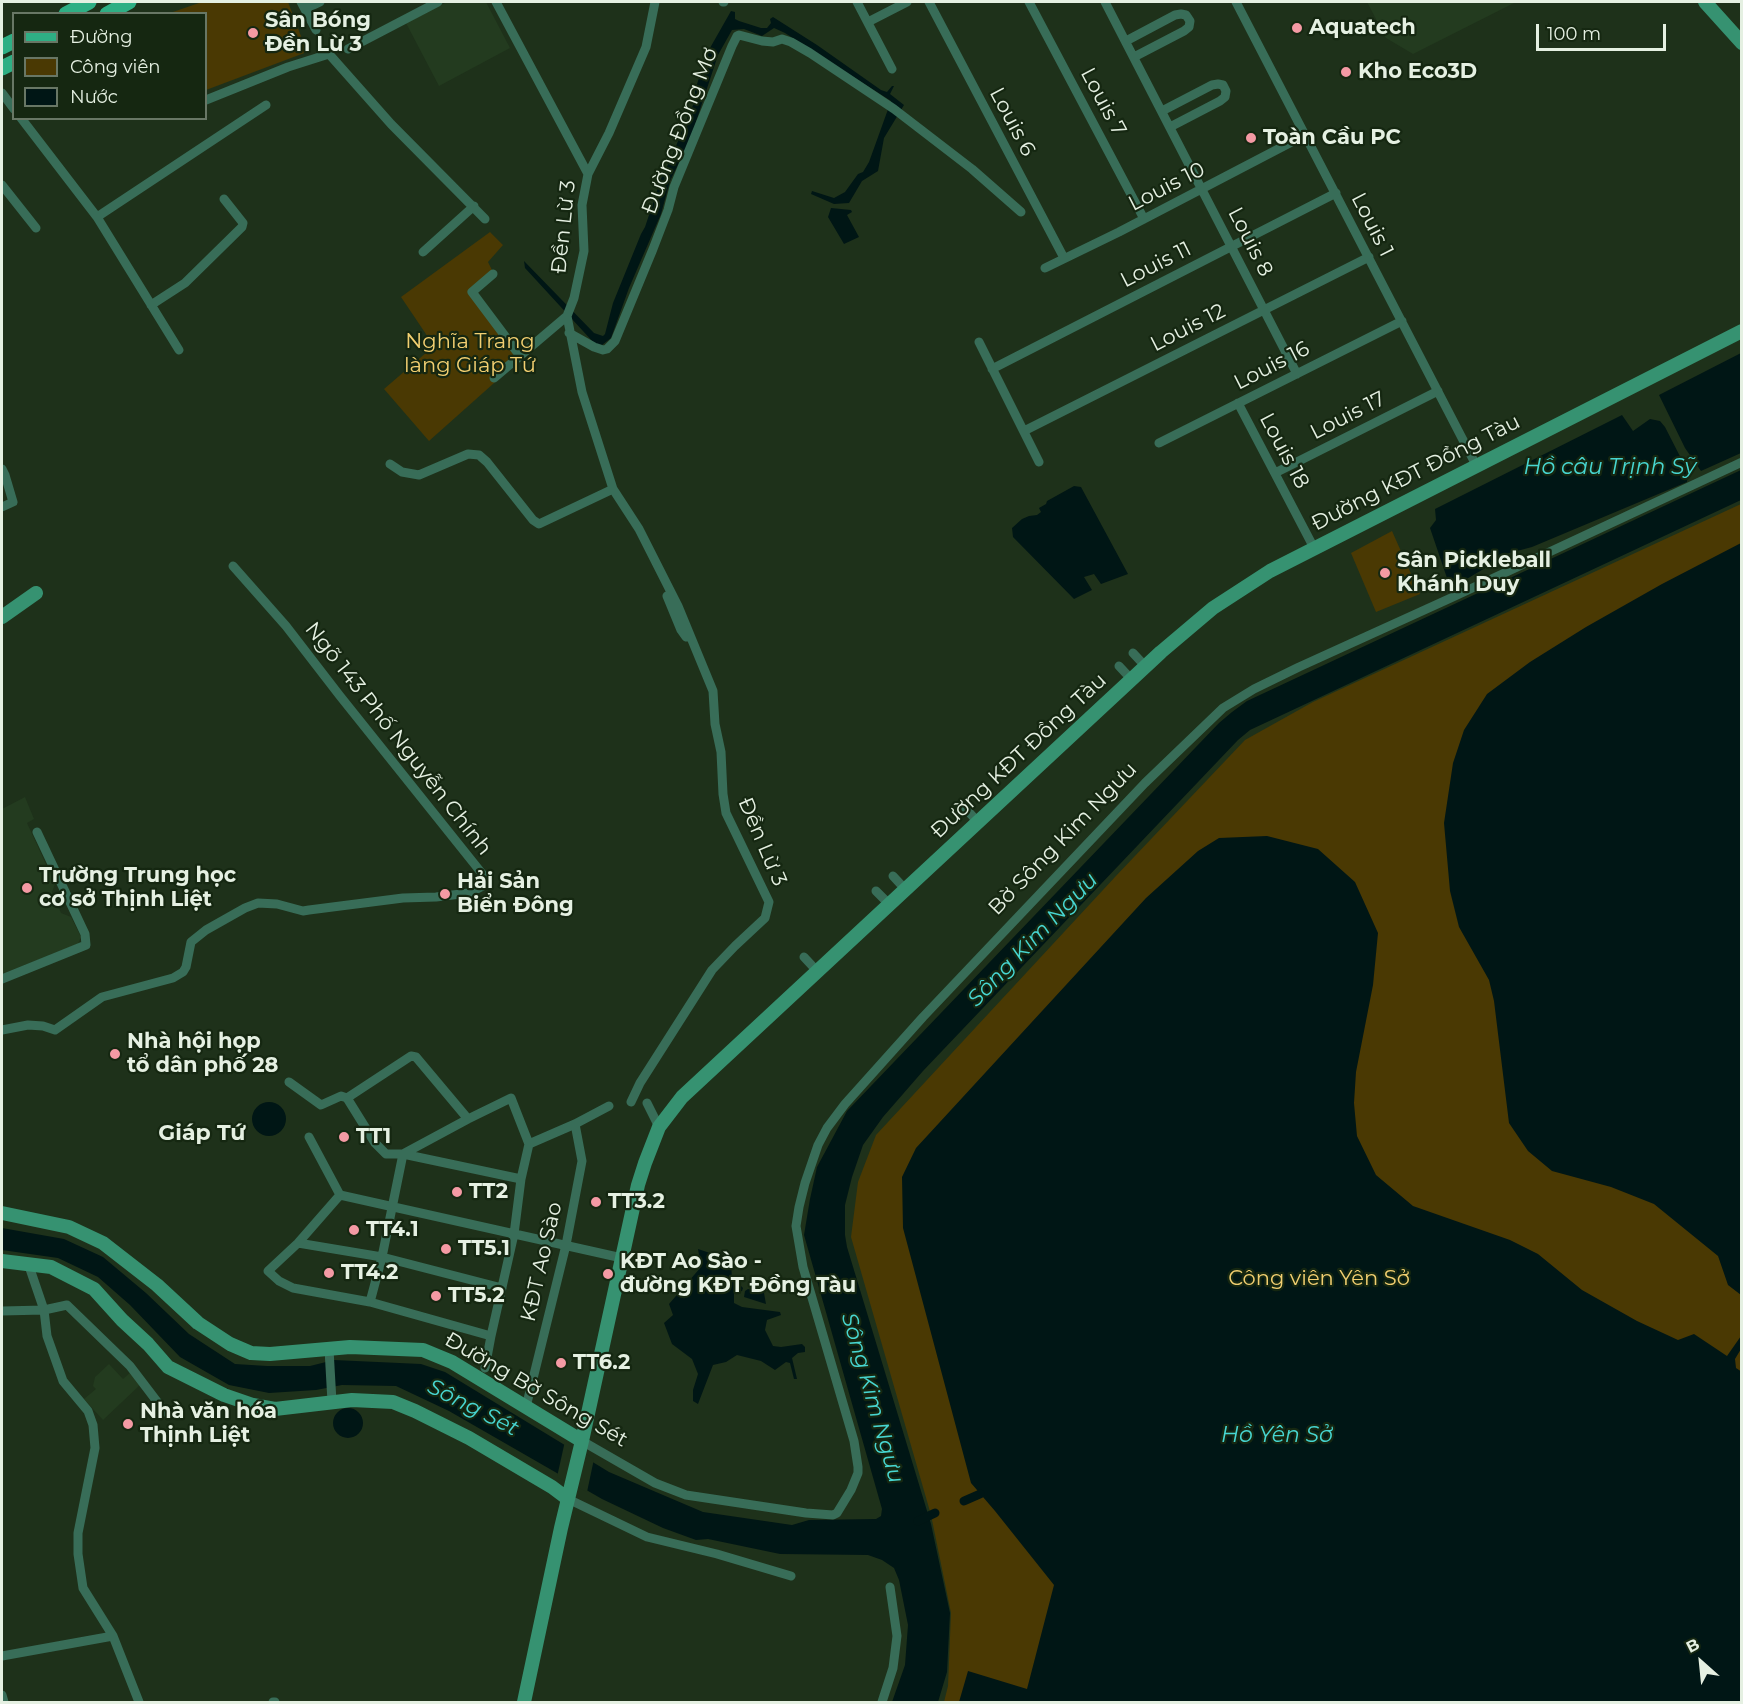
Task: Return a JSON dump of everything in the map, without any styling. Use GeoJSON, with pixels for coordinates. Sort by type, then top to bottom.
{"type":"FeatureCollection","features":[{"type":"Feature","properties":{"kind":"main road"},"geometry":{"type":"LineString","coordinates":[[70,12],[89,2]]}},
{"type":"Feature","properties":{"kind":"main road"},"geometry":{"type":"LineString","coordinates":[[111,10],[129,2]]}},
{"type":"Feature","properties":{"kind":"main road"},"geometry":{"type":"LineString","coordinates":[[1705,2],[1742,43]]}},
{"type":"Feature","properties":{"kind":"main road","name":"Đường KĐT Đồng Tàu"},"geometry":{"type":"LineString","coordinates":[[570,1493],[641,1174],[659,1127],[682,1097],[1146,667],[1213,608],[1270,571],[1742,331]]}},
{"type":"Feature","properties":{"kind":"main road"},"geometry":{"type":"LineString","coordinates":[[2,617],[36,593]]}},
{"type":"Feature","properties":{"kind":"main road","name":"Đường Bờ Sông Sét"},"geometry":{"type":"LineString","coordinates":[[2,1213],[69,1227],[103,1243],[157,1285],[198,1323],[230,1344],[250,1353],[329,1354],[375,1347],[423,1350],[452,1362],[581,1443]]}},
{"type":"Feature","properties":{"kind":"main road"},"geometry":{"type":"LineString","coordinates":[[2,1261],[51,1267],[94,1289],[168,1367],[224,1395],[253,1405],[275,1409],[332,1396],[352,1400],[393,1402],[470,1438],[552,1487],[570,1493],[524,1702]]}},
{"type":"Feature","properties":{"kind":"street"},"geometry":{"type":"LineString","coordinates":[[316,30],[303,5],[320,2]]}},
{"type":"Feature","properties":{"kind":"street"},"geometry":{"type":"LineString","coordinates":[[348,49],[438,2]]}},
{"type":"Feature","properties":{"kind":"street"},"geometry":{"type":"LineString","coordinates":[[496,2],[588,174]]}},
{"type":"Feature","properties":{"kind":"street","name":"Đền Lừ 3"},"geometry":{"type":"LineString","coordinates":[[631,1102],[640,1083],[712,970],[765,918],[769,902],[726,813],[713,691],[678,606],[639,529],[613,489],[582,392],[569,333],[567,316],[584,251],[582,205],[588,174],[609,133],[646,47],[655,2]]}},
{"type":"Feature","properties":{"kind":"street"},"geometry":{"type":"LineString","coordinates":[[857,2],[892,69]]}},
{"type":"Feature","properties":{"kind":"street"},"geometry":{"type":"LineString","coordinates":[[868,22],[907,2]]}},
{"type":"Feature","properties":{"kind":"street","name":"Louis 6"},"geometry":{"type":"LineString","coordinates":[[928,2],[1064,258]]}},
{"type":"Feature","properties":{"kind":"street","name":"Louis 7"},"geometry":{"type":"LineString","coordinates":[[1029,2],[1144,219]]}},
{"type":"Feature","properties":{"kind":"street","name":"Louis 8"},"geometry":{"type":"LineString","coordinates":[[1105,2],[1297,374]]}},
{"type":"Feature","properties":{"kind":"street","name":"Louis 1"},"geometry":{"type":"LineString","coordinates":[[1236,2],[1476,465]]}},
{"type":"Feature","properties":{"kind":"street"},"geometry":{"type":"LineString","coordinates":[[1126,41],[1175,15],[1186,15],[1190,21],[1189,27],[1184,31],[1134,57]]}},
{"type":"Feature","properties":{"kind":"street","name":"Đường Đồng Mơ"},"geometry":{"type":"LineString","coordinates":[[569,333],[603,350],[615,340],[653,249],[674,187],[732,46],[739,35],[762,41],[773,42],[782,39],[810,53],[894,110],[977,173],[1021,212]]}},
{"type":"Feature","properties":{"kind":"street"},"geometry":{"type":"LineString","coordinates":[[207,100],[288,67],[329,54],[391,124],[485,219]]}},
{"type":"Feature","properties":{"kind":"street"},"geometry":{"type":"LineString","coordinates":[[1162,111],[1212,85],[1223,86],[1226,91],[1225,97],[1220,101],[1170,127]]}},
{"type":"Feature","properties":{"kind":"street"},"geometry":{"type":"LineString","coordinates":[[2,93],[12,106]]}},
{"type":"Feature","properties":{"kind":"street"},"geometry":{"type":"LineString","coordinates":[[97,217],[266,105]]}},
{"type":"Feature","properties":{"kind":"street"},"geometry":{"type":"LineString","coordinates":[[23,120],[97,217],[179,350]]}},
{"type":"Feature","properties":{"kind":"street","name":"Louis 10"},"geometry":{"type":"LineString","coordinates":[[1045,268],[1305,135]]}},
{"type":"Feature","properties":{"kind":"street"},"geometry":{"type":"LineString","coordinates":[[2,184],[36,228]]}},
{"type":"Feature","properties":{"kind":"street","name":"Louis 11"},"geometry":{"type":"LineString","coordinates":[[992,369],[1336,193]]}},
{"type":"Feature","properties":{"kind":"street"},"geometry":{"type":"LineString","coordinates":[[151,305],[185,283],[242,227],[243,223],[224,199]]}},
{"type":"Feature","properties":{"kind":"street"},"geometry":{"type":"LineString","coordinates":[[423,252],[474,206]]}},
{"type":"Feature","properties":{"kind":"street","name":"Louis 12"},"geometry":{"type":"LineString","coordinates":[[1024,431],[1369,257]]}},
{"type":"Feature","properties":{"kind":"street"},"geometry":{"type":"LineString","coordinates":[[493,274],[472,291],[520,356]]}},
{"type":"Feature","properties":{"kind":"street"},"geometry":{"type":"LineString","coordinates":[[494,378],[567,316]]}},
{"type":"Feature","properties":{"kind":"street","name":"Louis 16"},"geometry":{"type":"LineString","coordinates":[[1159,443],[1402,321]]}},
{"type":"Feature","properties":{"kind":"street"},"geometry":{"type":"LineString","coordinates":[[980,342],[1039,462]]}},
{"type":"Feature","properties":{"kind":"street","name":"Louis 17"},"geometry":{"type":"LineString","coordinates":[[1275,473],[1438,391]]}},
{"type":"Feature","properties":{"kind":"street","name":"Louis 18"},"geometry":{"type":"LineString","coordinates":[[1238,403],[1314,548]]}},
{"type":"Feature","properties":{"kind":"street"},"geometry":{"type":"LineString","coordinates":[[390,464],[402,472],[419,475],[468,454],[479,455],[532,520],[539,524],[613,489]]}},
{"type":"Feature","properties":{"kind":"street","name":"Bờ Sông Kim Ngưu"},"geometry":{"type":"LineString","coordinates":[[833,1515],[837,1513],[852,1490],[858,1467],[854,1441],[803,1267],[796,1226],[805,1183],[818,1145],[844,1104],[961,976],[1145,783],[1223,708],[1254,689],[1299,667],[1742,462]]}},
{"type":"Feature","properties":{"kind":"street"},"geometry":{"type":"LineString","coordinates":[[2,469],[13,502],[2,507]]}},
{"type":"Feature","properties":{"kind":"street","name":"Ngõ 143 Phố Nguyễn Chính"},"geometry":{"type":"LineString","coordinates":[[2,1030],[43,1026],[55,1030],[102,997],[173,978],[183,972],[186,966],[191,942],[206,930],[258,903],[277,904],[303,911],[403,898],[469,893],[483,886],[484,876],[286,626],[233,566]]}},
{"type":"Feature","properties":{"kind":"street"},"geometry":{"type":"LineString","coordinates":[[1133,653],[1146,667]]}},
{"type":"Feature","properties":{"kind":"street"},"geometry":{"type":"LineString","coordinates":[[1119,666],[1132,680]]}},
{"type":"Feature","properties":{"kind":"street"},"geometry":{"type":"LineString","coordinates":[[966,810],[978,822]]}},
{"type":"Feature","properties":{"kind":"street"},"geometry":{"type":"LineString","coordinates":[[2,979],[86,945],[85,934],[37,832]]}},
{"type":"Feature","properties":{"kind":"street"},"geometry":{"type":"LineString","coordinates":[[893,876],[905,889]]}},
{"type":"Feature","properties":{"kind":"street"},"geometry":{"type":"LineString","coordinates":[[876,891],[889,904]]}},
{"type":"Feature","properties":{"kind":"street"},"geometry":{"type":"LineString","coordinates":[[804,957],[817,971]]}},
{"type":"Feature","properties":{"kind":"street"},"geometry":{"type":"LineString","coordinates":[[289,1082],[321,1105],[341,1096],[347,1098],[411,1056],[416,1058],[468,1119]]}},
{"type":"Feature","properties":{"kind":"street","name":"KĐT Ao Sào"},"geometry":{"type":"LineString","coordinates":[[347,1098],[375,1143],[386,1154],[403,1154],[521,1179]]}},
{"type":"Feature","properties":{"kind":"street"},"geometry":{"type":"LineString","coordinates":[[370,1302],[382,1257],[403,1154],[511,1098],[529,1143],[575,1124],[609,1106]]}},
{"type":"Feature","properties":{"kind":"street"},"geometry":{"type":"LineString","coordinates":[[647,1103],[659,1127]]}},
{"type":"Feature","properties":{"kind":"street","name":"KĐT Ao Sào"},"geometry":{"type":"LineString","coordinates":[[526,1407],[566,1245],[582,1161],[575,1124]]}},
{"type":"Feature","properties":{"kind":"street"},"geometry":{"type":"LineString","coordinates":[[309,1137],[340,1195],[622,1258]]}},
{"type":"Feature","properties":{"kind":"street","name":"KĐT Ao Sào"},"geometry":{"type":"LineString","coordinates":[[485,1368],[490,1336],[514,1234],[521,1179],[529,1143]]}},
{"type":"Feature","properties":{"kind":"street","name":"KĐT Ao Sào"},"geometry":{"type":"LineString","coordinates":[[340,1195],[298,1243],[268,1271],[279,1281],[293,1288],[370,1302],[490,1336]]}},
{"type":"Feature","properties":{"kind":"street","name":"KĐT Ao Sào"},"geometry":{"type":"LineString","coordinates":[[298,1243],[382,1257],[502,1288]]}},
{"type":"Feature","properties":{"kind":"street"},"geometry":{"type":"LineString","coordinates":[[28,1263],[44,1310],[47,1336],[63,1381],[88,1411],[93,1425],[94,1448],[78,1533],[79,1574],[83,1588],[113,1636],[140,1702]]}},
{"type":"Feature","properties":{"kind":"street"},"geometry":{"type":"LineString","coordinates":[[2,1311],[44,1310],[67,1305],[130,1366],[165,1412]]}},
{"type":"Feature","properties":{"kind":"street"},"geometry":{"type":"LineString","coordinates":[[329,1354],[332,1396]]}},
{"type":"Feature","properties":{"kind":"street","name":"Đường Bờ Sông Sét"},"geometry":{"type":"LineString","coordinates":[[581,1443],[655,1483],[686,1495],[833,1515]]}},
{"type":"Feature","properties":{"kind":"street"},"geometry":{"type":"LineString","coordinates":[[570,1493],[647,1537],[717,1554],[791,1576]]}},
{"type":"Feature","properties":{"kind":"street"},"geometry":{"type":"LineString","coordinates":[[882,1702],[893,1668],[897,1636],[890,1587]]}},
{"type":"Feature","properties":{"kind":"street"},"geometry":{"type":"LineString","coordinates":[[2,1656],[113,1636]]}},
{"type":"Feature","properties":{"kind":"street"},"geometry":{"type":"LineString","coordinates":[[2,1695],[4,1702]]}},
{"type":"Feature","properties":{"kind":"shaded area"},"geometry":{"type":"Polygon","coordinates":[[[447,2],[486,2],[510,48],[439,86],[406,23],[447,2]]]}},
{"type":"Feature","properties":{"kind":"shaded area"},"geometry":{"type":"Polygon","coordinates":[[[1367,2],[1516,2],[1413,54],[1386,38],[1367,2]]]}},
{"type":"Feature","properties":{"kind":"shaded area","name":"Trường Trung học cơ sở Thịnh Liệt"},"geometry":{"type":"Polygon","coordinates":[[[25,797],[34,819],[27,823],[55,884],[52,892],[61,913],[71,917],[81,937],[78,944],[2,974],[2,809],[25,797]]]}},
{"type":"Feature","properties":{"kind":"shaded area"},"geometry":{"type":"Polygon","coordinates":[[[109,1364],[123,1379],[131,1372],[141,1384],[103,1420],[84,1399],[96,1389],[93,1386],[95,1377],[109,1364]]]}},
{"type":"Feature","properties":{"kind":"green space","name":"Sân Bóng Đền Lừ 3"},"geometry":{"type":"Polygon","coordinates":[[[202,2],[288,2],[307,52],[207,90],[207,12],[173,12],[202,2]]]}},
{"type":"Feature","properties":{"kind":"green space","name":"Nghĩa Trang làng Giáp Tứ"},"geometry":{"type":"Polygon","coordinates":[[[490,232],[503,245],[488,262],[493,272],[471,291],[521,359],[429,441],[384,389],[434,346],[401,297],[490,232]]]}},
{"type":"Feature","properties":{"kind":"green space","name":"Công viên Yên Sở"},"geometry":{"type":"Polygon","coordinates":[[[1741,504],[1741,1702],[944,1702],[948,1686],[951,1613],[931,1515],[851,1237],[858,1182],[876,1135],[1245,740],[1313,702],[1741,504]]]}},
{"type":"Feature","properties":{"kind":"green space","name":"Sân Pickleball Khánh Duy"},"geometry":{"type":"Polygon","coordinates":[[[1392,531],[1420,594],[1376,612],[1351,553],[1392,531]]]}},
{"type":"Feature","properties":{"kind":"water"},"geometry":{"type":"Polygon","coordinates":[[[731,11],[735,12],[735,19],[761,28],[767,28],[773,17],[881,90],[887,92],[894,86],[890,94],[904,105],[884,138],[878,171],[862,181],[849,203],[834,204],[811,194],[812,191],[834,198],[845,192],[858,174],[863,172],[869,162],[891,101],[774,28],[762,36],[744,29],[732,30],[718,55],[690,140],[670,181],[661,214],[629,288],[611,338],[602,345],[594,343],[525,268],[524,261],[594,333],[603,336],[605,334],[613,303],[645,227],[662,176],[695,101],[695,90],[710,48],[731,11]]]}},
{"type":"Feature","properties":{"kind":"water"},"geometry":{"type":"Polygon","coordinates":[[[831,208],[851,210],[852,212],[847,215],[859,237],[844,244],[828,217],[831,208]]]}},
{"type":"Feature","properties":{"kind":"water"},"geometry":{"type":"Polygon","coordinates":[[[1741,353],[1741,453],[1701,471],[1685,448],[1659,395],[1741,353]]]}},
{"type":"Feature","properties":{"kind":"water","name":"Hồ câu Trịnh Sỹ"},"geometry":{"type":"Polygon","coordinates":[[[1622,415],[1633,431],[1650,419],[1660,421],[1688,472],[1687,482],[1532,547],[1502,555],[1497,561],[1460,583],[1447,578],[1430,528],[1436,520],[1435,509],[1622,415]]]}},
{"type":"Feature","properties":{"kind":"water"},"geometry":{"type":"Polygon","coordinates":[[[1741,470],[1741,500],[1250,730],[923,1071],[883,1117],[863,1145],[845,1205],[845,1235],[931,1524],[950,1613],[947,1672],[938,1702],[892,1702],[905,1665],[908,1625],[899,1580],[894,1568],[882,1560],[868,1555],[780,1554],[708,1539],[696,1540],[663,1528],[602,1499],[449,1411],[396,1386],[342,1385],[316,1390],[269,1393],[229,1385],[180,1357],[130,1305],[98,1277],[58,1258],[2,1250],[2,1228],[64,1239],[103,1257],[146,1293],[189,1334],[235,1364],[310,1366],[334,1360],[421,1364],[445,1372],[609,1472],[703,1512],[792,1525],[809,1520],[876,1519],[881,1516],[882,1509],[804,1235],[817,1167],[847,1111],[1219,723],[1247,701],[1741,470]]]}},
{"type":"Feature","properties":{"kind":"water"},"geometry":{"type":"Polygon","coordinates":[[[1074,486],[1081,487],[1128,574],[1101,584],[1094,574],[1084,577],[1092,590],[1074,599],[1013,537],[1012,528],[1022,519],[1037,515],[1041,512],[1039,508],[1047,501],[1074,486]]]}},
{"type":"Feature","properties":{"kind":"water"},"geometry":{"type":"Polygon","coordinates":[[[1741,543],[1741,1295],[1728,1285],[1718,1256],[1654,1204],[1611,1187],[1552,1171],[1528,1151],[1509,1123],[1494,1001],[1489,980],[1459,927],[1450,891],[1444,823],[1453,763],[1464,730],[1487,694],[1530,662],[1586,627],[1741,543]]]}},
{"type":"Feature","properties":{"kind":"water","name":"Hồ Yên Sở"},"geometry":{"type":"Polygon","coordinates":[[[1267,836],[1318,849],[1355,882],[1378,933],[1373,985],[1356,1072],[1354,1103],[1357,1136],[1376,1175],[1413,1206],[1510,1240],[1538,1254],[1582,1290],[1637,1321],[1678,1340],[1694,1334],[1727,1356],[1741,1336],[1741,1349],[1735,1359],[1736,1368],[1742,1372],[1741,1702],[959,1702],[968,1671],[1027,1689],[1054,1585],[971,1483],[903,1228],[902,1177],[916,1148],[1146,898],[1198,851],[1219,838],[1267,836]]]}},
{"type":"Feature","properties":{"kind":"water"},"geometry":{"type":"Polygon","coordinates":[[[269,1102],[281,1107],[286,1119],[281,1131],[269,1136],[257,1131],[252,1119],[257,1107],[269,1102]]]}},
{"type":"Feature","properties":{"kind":"water"},"geometry":{"type":"Polygon","coordinates":[[[698,1249],[731,1260],[732,1281],[743,1288],[742,1291],[734,1292],[734,1303],[742,1307],[780,1312],[781,1315],[767,1320],[765,1330],[773,1346],[802,1344],[805,1347],[805,1352],[798,1353],[792,1358],[797,1379],[794,1379],[790,1363],[786,1362],[775,1370],[761,1361],[737,1355],[726,1362],[713,1365],[698,1404],[693,1401],[693,1390],[698,1374],[692,1359],[672,1344],[664,1323],[673,1315],[669,1304],[701,1267],[698,1249]]]}},
{"type":"Feature","properties":{"kind":"water"},"geometry":{"type":"Polygon","coordinates":[[[748,1289],[764,1293],[766,1304],[744,1297],[748,1289]]]}},
{"type":"Feature","properties":{"kind":"water"},"geometry":{"type":"Polygon","coordinates":[[[348,1408],[359,1412],[363,1423],[359,1434],[348,1438],[337,1434],[333,1423],[337,1412],[348,1408]]]}},
{"type":"Feature","properties":{"kind":"pier"},"geometry":{"type":"Polygon","coordinates":[[[565,1441],[594,1459],[587,1492],[557,1477],[565,1441]]]}},
{"type":"Feature","properties":{"kind":"waterway"},"geometry":{"type":"LineString","coordinates":[[964,1501],[980,1494]]}},
{"type":"Feature","properties":{"kind":"waterway"},"geometry":{"type":"LineString","coordinates":[[918,1521],[935,1513]]}},
{"type":"Feature","properties":{"kind":"place","name":"Aquatech"},"geometry":{"type":"Point","coordinates":[1297,28]}},
{"type":"Feature","properties":{"kind":"place","name":"Sân Bóng Đền Lừ 3"},"geometry":{"type":"Point","coordinates":[253,33]}},
{"type":"Feature","properties":{"kind":"place","name":"Kho Eco3D"},"geometry":{"type":"Point","coordinates":[1346,72]}},
{"type":"Feature","properties":{"kind":"place","name":"Toàn Cầu PC"},"geometry":{"type":"Point","coordinates":[1251,138]}},
{"type":"Feature","properties":{"kind":"place","name":"Sân Pickleball Khánh Duy"},"geometry":{"type":"Point","coordinates":[1385,573]}},
{"type":"Feature","properties":{"kind":"place","name":"Trường Trung học cơ sở Thịnh Liệt"},"geometry":{"type":"Point","coordinates":[27,888]}},
{"type":"Feature","properties":{"kind":"place","name":"Hải Sản Biển Đông"},"geometry":{"type":"Point","coordinates":[445,894]}},
{"type":"Feature","properties":{"kind":"place","name":"Nhà hội họp tổ dân phố 28"},"geometry":{"type":"Point","coordinates":[115,1054]}},
{"type":"Feature","properties":{"kind":"place","name":"TT1"},"geometry":{"type":"Point","coordinates":[344,1137]}},
{"type":"Feature","properties":{"kind":"place","name":"TT2"},"geometry":{"type":"Point","coordinates":[457,1192]}},
{"type":"Feature","properties":{"kind":"place","name":"TT3.2"},"geometry":{"type":"Point","coordinates":[596,1202]}},
{"type":"Feature","properties":{"kind":"place","name":"TT4.1"},"geometry":{"type":"Point","coordinates":[354,1230]}},
{"type":"Feature","properties":{"kind":"place","name":"TT5.1"},"geometry":{"type":"Point","coordinates":[446,1249]}},
{"type":"Feature","properties":{"kind":"place","name":"TT4.2"},"geometry":{"type":"Point","coordinates":[329,1273]}},
{"type":"Feature","properties":{"kind":"place","name":"KĐT Ao Sào - đường KĐT Đồng Tàu"},"geometry":{"type":"Point","coordinates":[608,1274]}},
{"type":"Feature","properties":{"kind":"place","name":"TT5.2"},"geometry":{"type":"Point","coordinates":[436,1296]}},
{"type":"Feature","properties":{"kind":"place","name":"TT6.2"},"geometry":{"type":"Point","coordinates":[561,1363]}},
{"type":"Feature","properties":{"kind":"place","name":"Nhà văn hóa Thịnh Liệt"},"geometry":{"type":"Point","coordinates":[128,1424]}},
{"type":"Feature","properties":{"kind":"district","name":"Giáp Tứ"},"geometry":{"type":"Point","coordinates":[202,1134]}},
{"type":"Feature","properties":{"kind":"water label","name":"Sông Kim Ngưu"},"geometry":{"type":"Point","coordinates":[1033,940]}},
{"type":"Feature","properties":{"kind":"water label","name":"Sông Kim Ngưu"},"geometry":{"type":"Point","coordinates":[872,1398]}},
{"type":"Feature","properties":{"kind":"water label","name":"Sông Sét"},"geometry":{"type":"Point","coordinates":[473,1408]}}]}
